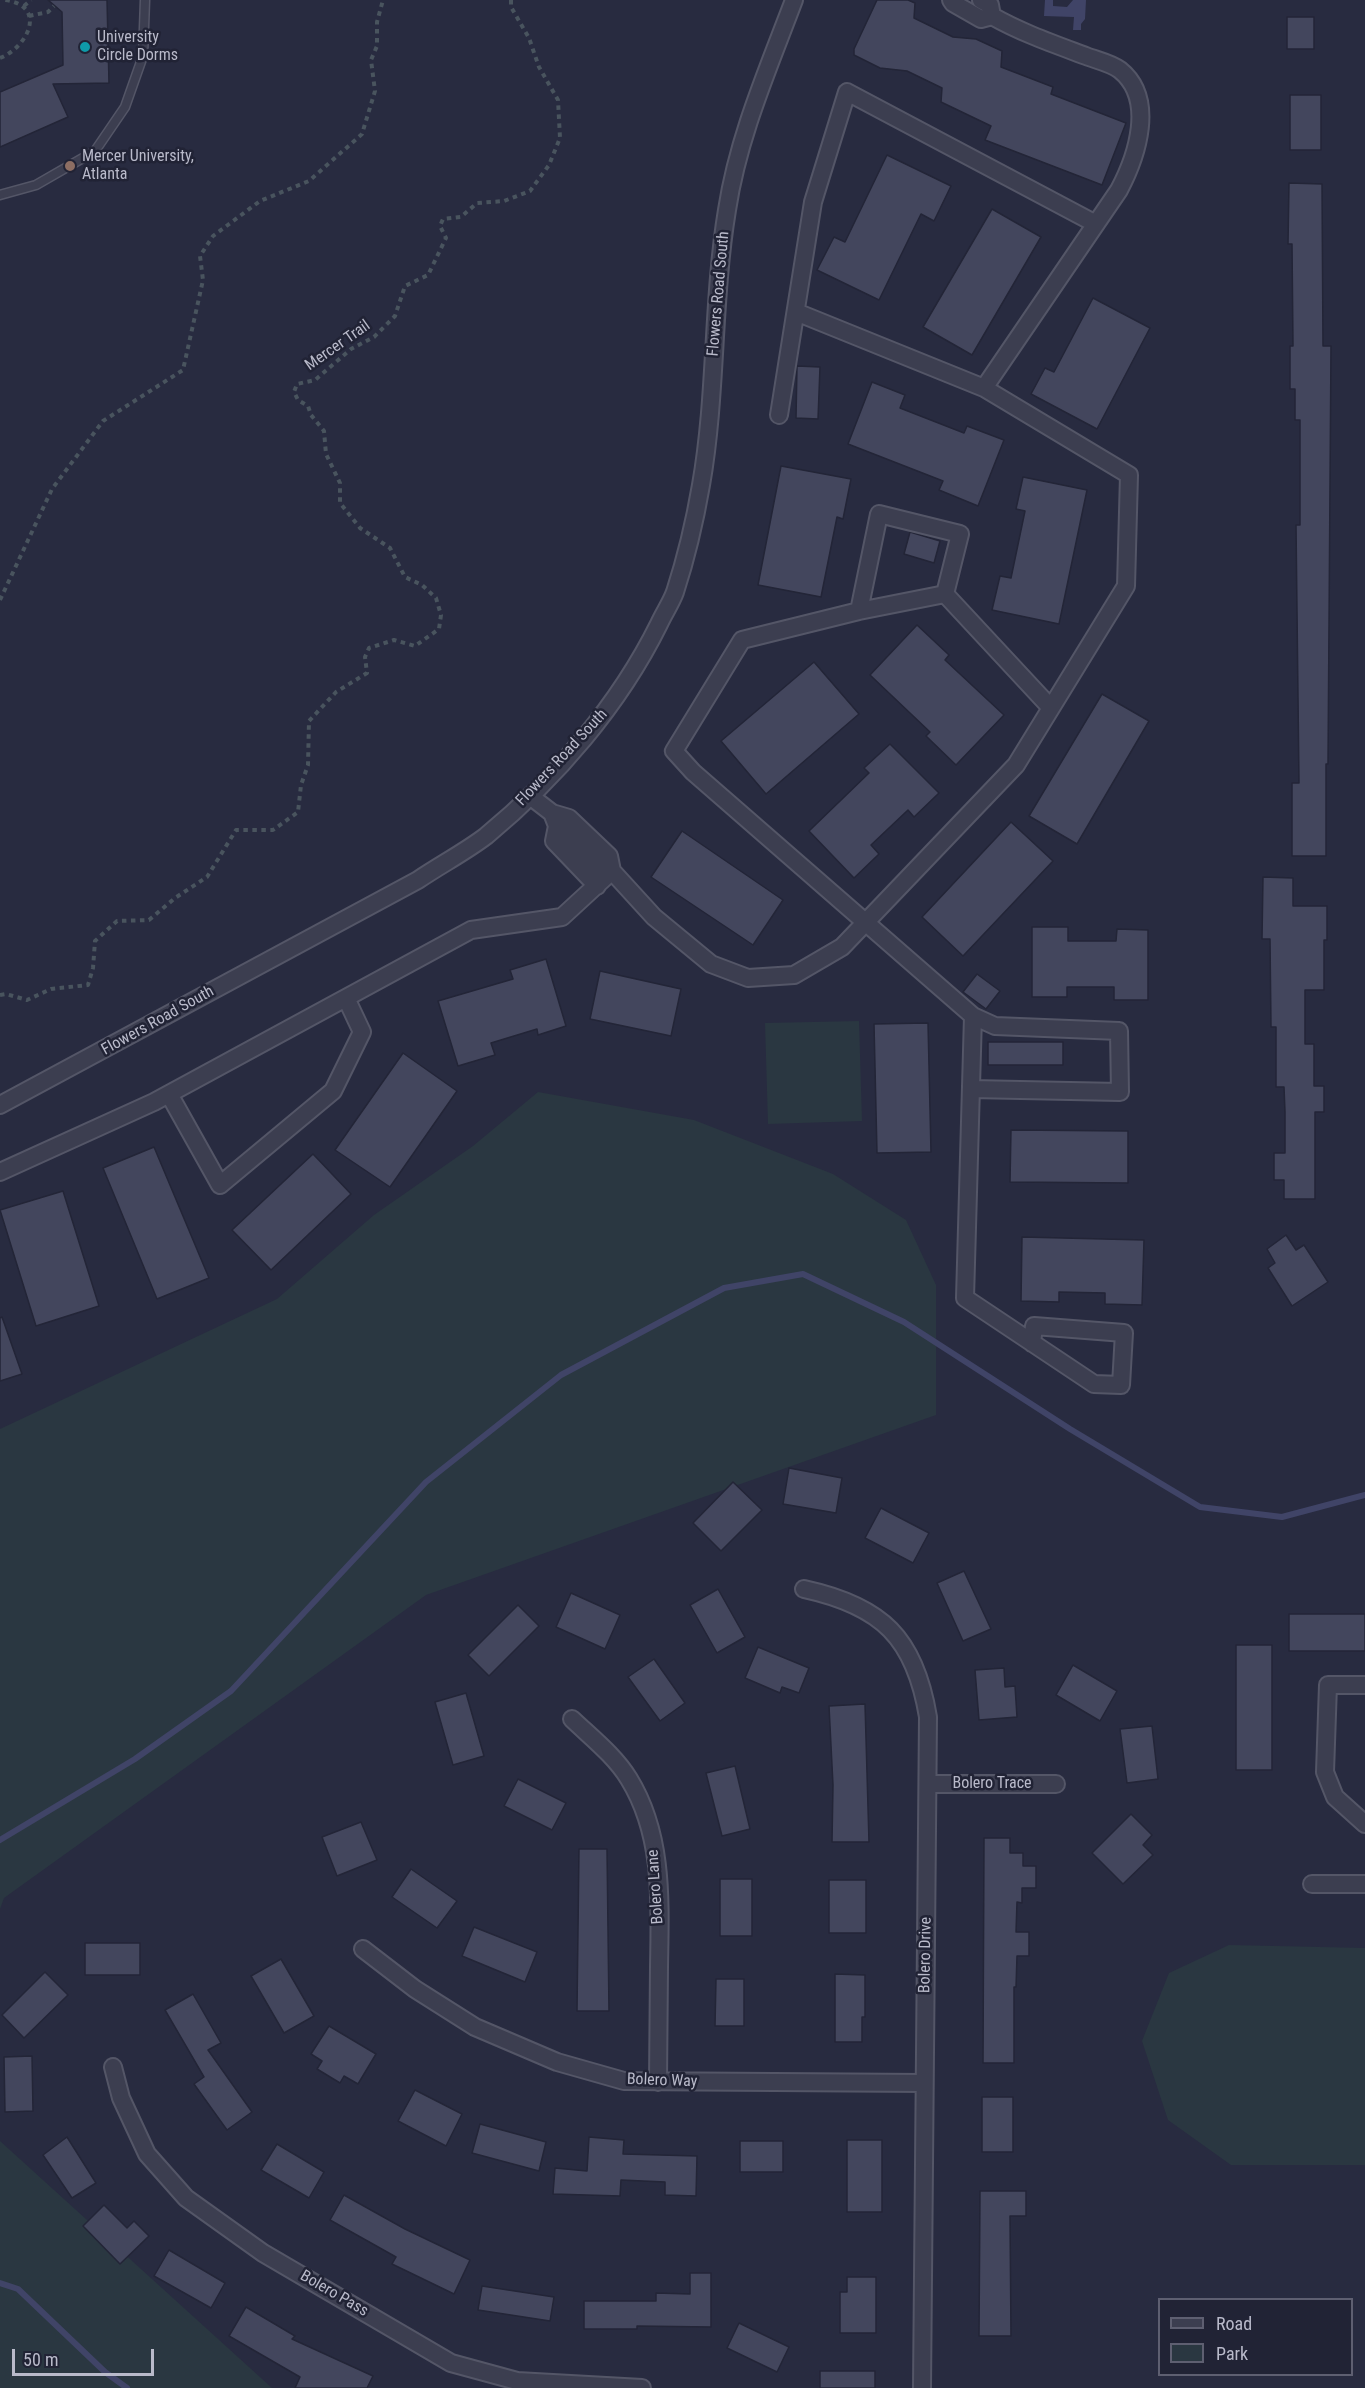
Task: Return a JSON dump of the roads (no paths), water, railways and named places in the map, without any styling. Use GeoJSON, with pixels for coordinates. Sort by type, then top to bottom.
{"type":"FeatureCollection","features":[{"type":"Feature","properties":{"kind":"street","name":"Flowers Road South"},"geometry":{"type":"LineString","coordinates":[[0,1105],[418,880],[484,837],[530,796],[574,750],[608,708],[648,647],[674,594],[686,552],[701,485],[710,412],[718,276],[727,209],[740,147],[794,0]]}},
{"type":"Feature","properties":{"kind":"street"},"geometry":{"type":"LineString","coordinates":[[951,0],[952,3],[981,19],[992,16],[1022,32],[1119,69],[1133,85],[1140,108],[1139,132],[1132,166],[1119,190],[984,388]]}},
{"type":"Feature","properties":{"kind":"street"},"geometry":{"type":"LineString","coordinates":[[981,0],[990,5],[992,16]]}},
{"type":"Feature","properties":{"kind":"street"},"geometry":{"type":"LineString","coordinates":[[779,415],[813,202],[848,92],[1096,224]]}},
{"type":"Feature","properties":{"kind":"street"},"geometry":{"type":"LineString","coordinates":[[530,796],[599,867],[612,871],[654,917],[711,964],[748,978],[794,975],[842,947],[1016,765],[1126,586],[1129,475],[984,388],[796,312]]}},
{"type":"Feature","properties":{"kind":"street"},"geometry":{"type":"LineString","coordinates":[[859,611],[879,514],[960,534],[945,594]]}},
{"type":"Feature","properties":{"kind":"street"},"geometry":{"type":"LineString","coordinates":[[945,594],[1051,708]]}},
{"type":"Feature","properties":{"kind":"street"},"geometry":{"type":"LineString","coordinates":[[945,594],[859,611],[742,640],[674,751],[693,772],[973,1016],[995,1026],[1119,1031],[1120,1092],[971,1089]]}},
{"type":"Feature","properties":{"kind":"street"},"geometry":{"type":"LineString","coordinates":[[555,820],[554,841],[597,886]]}},
{"type":"Feature","properties":{"kind":"street"},"geometry":{"type":"LineString","coordinates":[[0,1172],[169,1094],[471,930],[562,916],[612,871]]}},
{"type":"Feature","properties":{"kind":"street"},"geometry":{"type":"LineString","coordinates":[[169,1094],[220,1185],[333,1091],[362,1032],[346,998]]}},
{"type":"Feature","properties":{"kind":"street"},"geometry":{"type":"LineString","coordinates":[[973,1016],[965,1298],[1032,1343],[1094,1384],[1121,1385],[1124,1333],[1034,1326],[1032,1343]]}},
{"type":"Feature","properties":{"kind":"street","name":"Bolero Drive"},"geometry":{"type":"LineString","coordinates":[[804,1589],[854,1603],[879,1618],[897,1636],[911,1658],[923,1690],[928,1717],[922,2388]]}},
{"type":"Feature","properties":{"kind":"street"},"geometry":{"type":"LineString","coordinates":[[1365,1685],[1328,1685],[1325,1772],[1335,1797],[1365,1824]]}},
{"type":"Feature","properties":{"kind":"street","name":"Bolero Lane"},"geometry":{"type":"LineString","coordinates":[[572,1719],[628,1777],[644,1812],[657,1857],[660,1900],[657,2082]]}},
{"type":"Feature","properties":{"kind":"street","name":"Bolero Trace"},"geometry":{"type":"LineString","coordinates":[[928,1784],[1056,1784]]}},
{"type":"Feature","properties":{"kind":"street"},"geometry":{"type":"LineString","coordinates":[[1312,1884],[1365,1884]]}},
{"type":"Feature","properties":{"kind":"street","name":"Bolero Way"},"geometry":{"type":"LineString","coordinates":[[363,1949],[415,1989],[475,2027],[557,2062],[624,2080],[924,2083]]}},
{"type":"Feature","properties":{"kind":"street","name":"Bolero Pass"},"geometry":{"type":"LineString","coordinates":[[112,2067],[121,2098],[147,2154],[186,2198],[263,2253],[451,2363],[517,2381],[642,2388]]}},
{"type":"Feature","properties":{"kind":"lane"},"geometry":{"type":"LineString","coordinates":[[0,195],[36,184],[95,151],[126,107],[143,56],[145,0]]}},
{"type":"Feature","properties":{"kind":"water"},"geometry":{"type":"Polygon","coordinates":[[[1045,0],[1053,0],[1053,6],[1067,7],[1073,0],[1086,0],[1085,19],[1081,24],[1081,30],[1073,30],[1074,17],[1044,16],[1045,0]]]}},
{"type":"Feature","properties":{"kind":"waterway"},"geometry":{"type":"LineString","coordinates":[[0,1840],[135,1759],[231,1691],[426,1482],[561,1375],[724,1288],[803,1274],[904,1322],[1070,1429],[1200,1507],[1282,1517],[1365,1495]]}},
{"type":"Feature","properties":{"kind":"waterway"},"geometry":{"type":"LineString","coordinates":[[0,2283],[18,2289],[105,2372],[127,2388]]}},
{"type":"Feature","properties":{"kind":"place","name":"University Circle Dorms"},"geometry":{"type":"Point","coordinates":[85,47]}},
{"type":"Feature","properties":{"kind":"place","name":"Mercer University, Atlanta"},"geometry":{"type":"Point","coordinates":[70,166]}}]}
